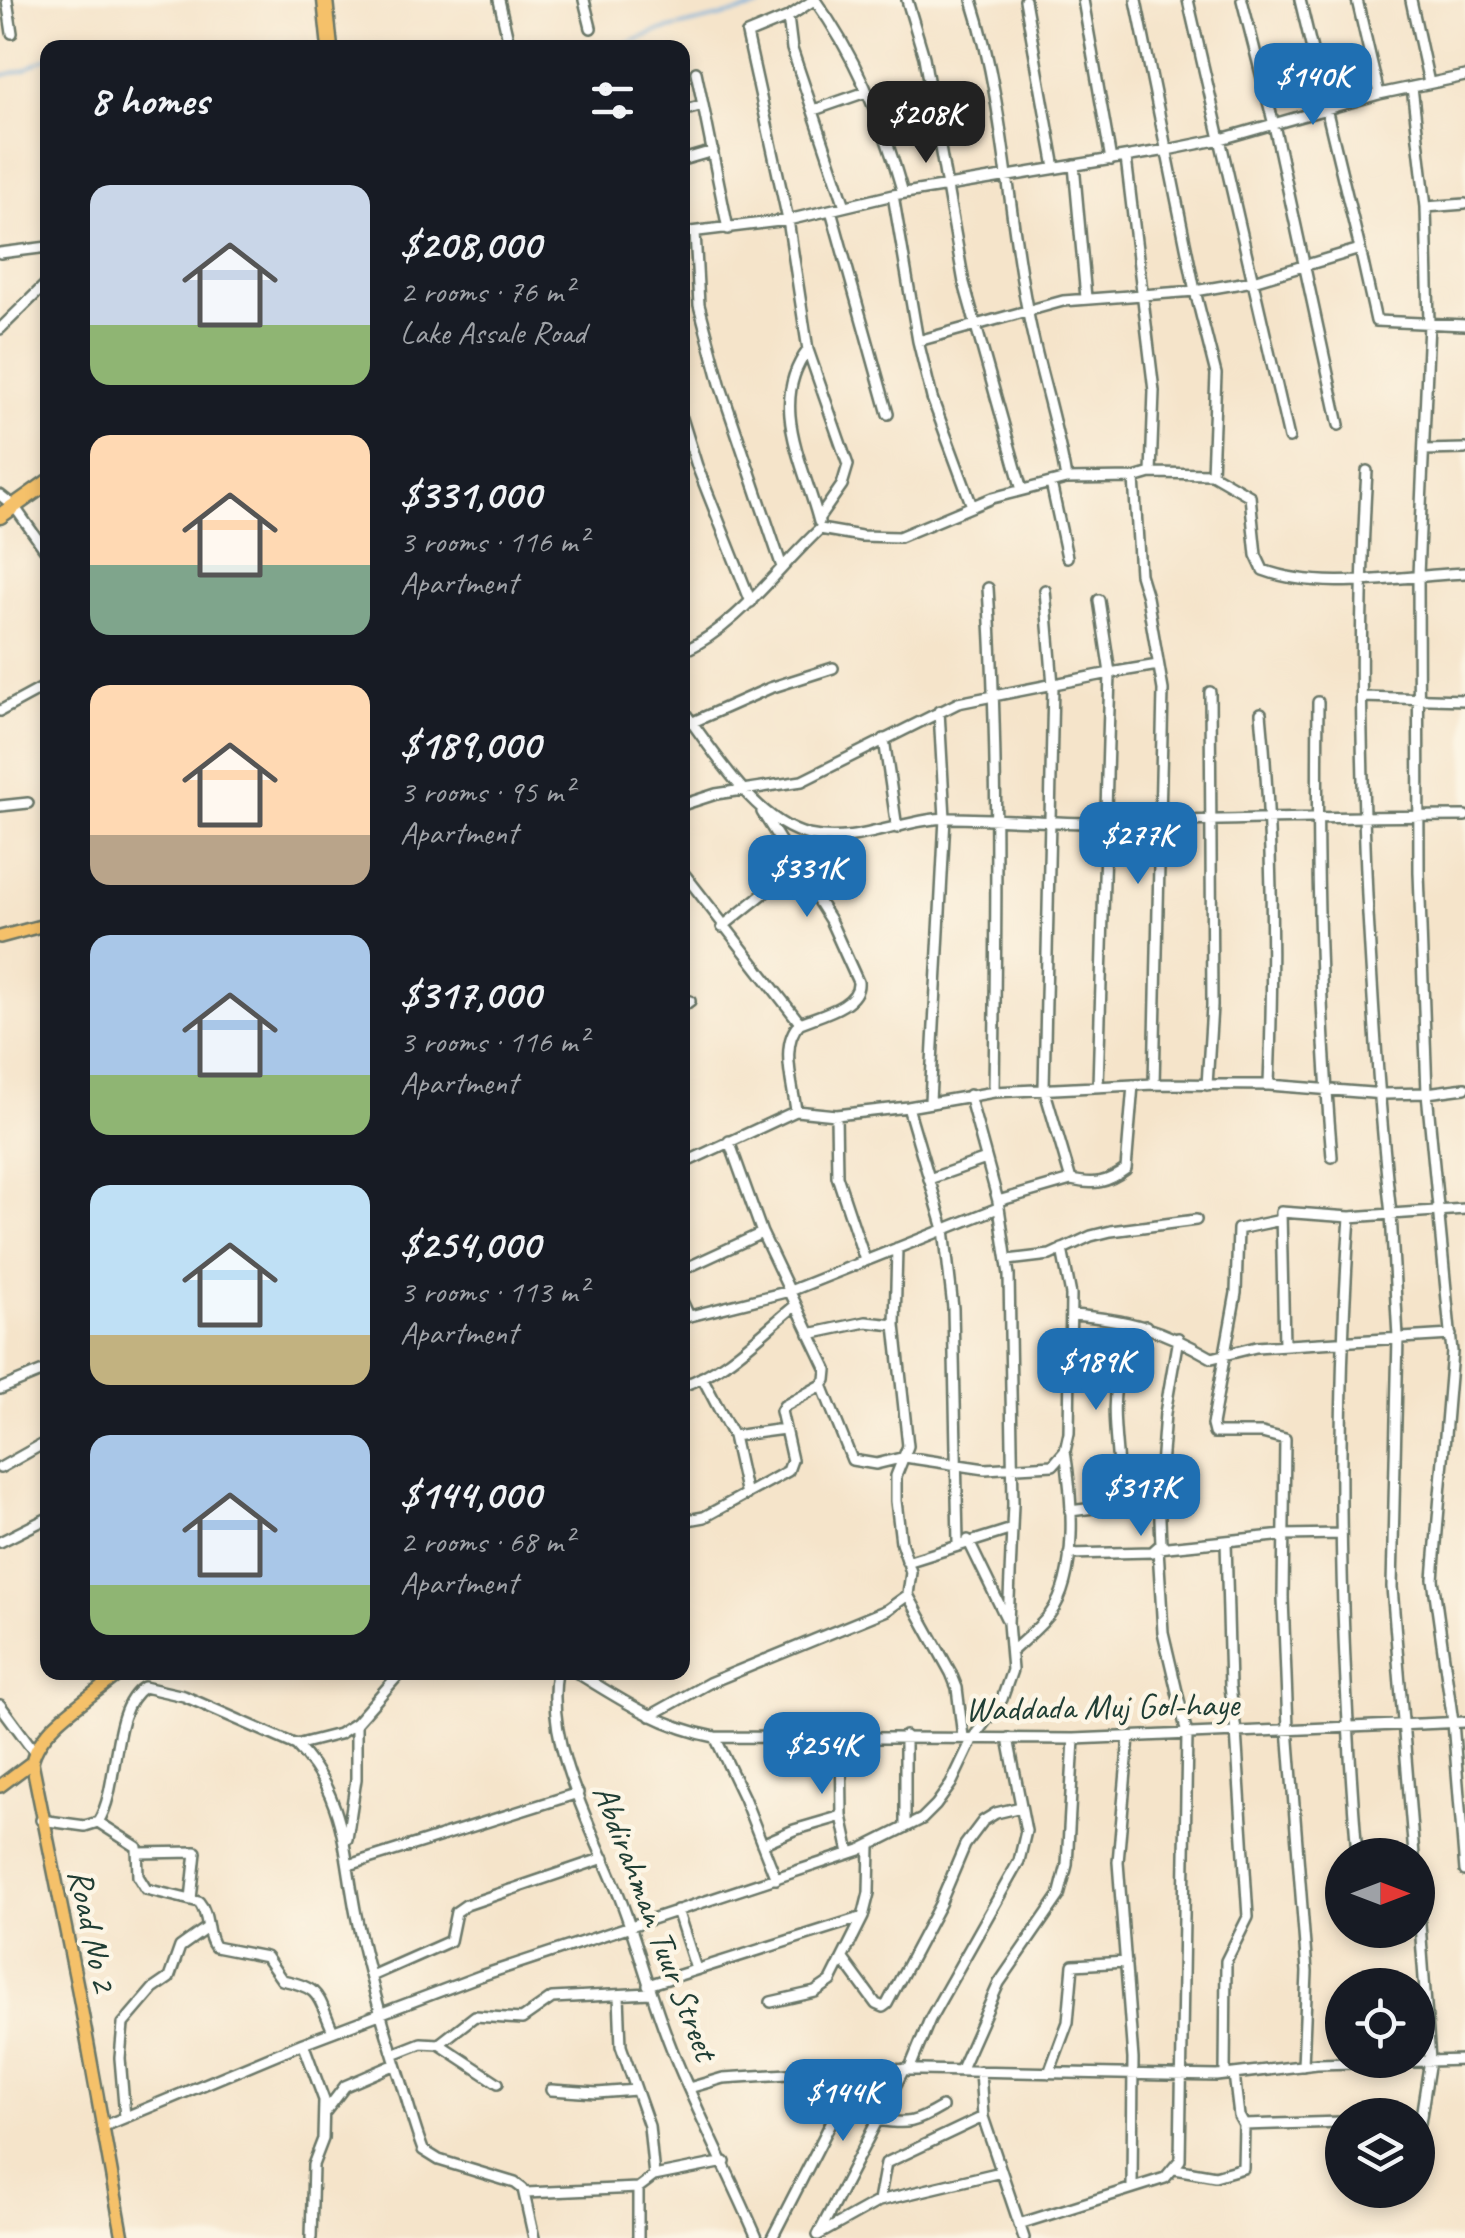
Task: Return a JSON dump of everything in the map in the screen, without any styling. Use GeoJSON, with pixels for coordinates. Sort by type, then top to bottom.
{"type":"FeatureCollection","features":[{"type":"Feature","properties":{"kind":"highway"},"geometry":{"type":"LineString","coordinates":[[324,0],[329,40]]}},
{"type":"Feature","properties":{"kind":"highway"},"geometry":{"type":"LineString","coordinates":[[0,516],[40,488]]}},
{"type":"Feature","properties":{"kind":"main road"},"geometry":{"type":"LineString","coordinates":[[0,937],[40,926]]}},
{"type":"Feature","properties":{"kind":"main road"},"geometry":{"type":"LineString","coordinates":[[0,1786],[33,1757],[56,1723],[111,1680]]}},
{"type":"Feature","properties":{"kind":"main road","name":"Road No 2"},"geometry":{"type":"LineString","coordinates":[[33,1757],[123,2238]]}},
{"type":"Feature","properties":{"kind":"street"},"geometry":{"type":"LineString","coordinates":[[7,0],[12,33]]}},
{"type":"Feature","properties":{"kind":"street"},"geometry":{"type":"LineString","coordinates":[[499,0],[508,40]]}},
{"type":"Feature","properties":{"kind":"street"},"geometry":{"type":"LineString","coordinates":[[584,0],[591,28]]}},
{"type":"Feature","properties":{"kind":"street"},"geometry":{"type":"LineString","coordinates":[[690,649],[751,602],[782,567],[819,524],[842,485],[848,465],[808,350],[788,220],[748,34],[815,0],[837,30],[886,132],[918,341],[932,398],[972,506]]}},
{"type":"Feature","properties":{"kind":"street"},"geometry":{"type":"LineString","coordinates":[[907,0],[924,57],[964,283],[1022,490]]}},
{"type":"Feature","properties":{"kind":"street"},"geometry":{"type":"LineString","coordinates":[[972,0],[1010,176],[1027,308],[1056,418],[1066,478]]}},
{"type":"Feature","properties":{"kind":"street"},"geometry":{"type":"LineString","coordinates":[[1025,0],[1055,168]]}},
{"type":"Feature","properties":{"kind":"street"},"geometry":{"type":"LineString","coordinates":[[1083,0],[1111,160]]}},
{"type":"Feature","properties":{"kind":"street"},"geometry":{"type":"LineString","coordinates":[[1136,0],[1195,291],[1216,374],[1212,474]]}},
{"type":"Feature","properties":{"kind":"street"},"geometry":{"type":"LineString","coordinates":[[1188,0],[1289,438]]}},
{"type":"Feature","properties":{"kind":"street"},"geometry":{"type":"LineString","coordinates":[[1242,0],[1274,124],[1339,425]]}},
{"type":"Feature","properties":{"kind":"street"},"geometry":{"type":"LineString","coordinates":[[1300,0],[1376,322],[1465,324]]}},
{"type":"Feature","properties":{"kind":"street"},"geometry":{"type":"LineString","coordinates":[[1357,0],[1379,94]]}},
{"type":"Feature","properties":{"kind":"street"},"geometry":{"type":"LineString","coordinates":[[1411,0],[1429,84]]}},
{"type":"Feature","properties":{"kind":"street"},"geometry":{"type":"LineString","coordinates":[[788,17],[792,49],[846,206]]}},
{"type":"Feature","properties":{"kind":"street"},"geometry":{"type":"LineString","coordinates":[[696,72],[728,229]]}},
{"type":"Feature","properties":{"kind":"street"},"geometry":{"type":"LineString","coordinates":[[690,232],[788,220],[898,194],[1167,150],[1221,139],[1379,94],[1465,76]]}},
{"type":"Feature","properties":{"kind":"street"},"geometry":{"type":"LineString","coordinates":[[1412,87],[1426,207],[1429,324],[1418,575],[1418,816],[1426,1094],[1451,1331],[1432,1579],[1459,1722],[1465,1870]]}},
{"type":"Feature","properties":{"kind":"street"},"geometry":{"type":"LineString","coordinates":[[814,110],[866,92]]}},
{"type":"Feature","properties":{"kind":"street"},"geometry":{"type":"LineString","coordinates":[[690,109],[703,105]]}},
{"type":"Feature","properties":{"kind":"street"},"geometry":{"type":"LineString","coordinates":[[690,158],[714,151]]}},
{"type":"Feature","properties":{"kind":"street"},"geometry":{"type":"LineString","coordinates":[[1126,158],[1154,391],[1151,473]]}},
{"type":"Feature","properties":{"kind":"street"},"geometry":{"type":"LineString","coordinates":[[1074,164],[1086,298]]}},
{"type":"Feature","properties":{"kind":"street"},"geometry":{"type":"LineString","coordinates":[[1426,207],[1465,204]]}},
{"type":"Feature","properties":{"kind":"street"},"geometry":{"type":"LineString","coordinates":[[831,210],[888,414]]}},
{"type":"Feature","properties":{"kind":"street"},"geometry":{"type":"LineString","coordinates":[[694,232],[699,305],[721,388],[782,567]]}},
{"type":"Feature","properties":{"kind":"street"},"geometry":{"type":"LineString","coordinates":[[0,253],[40,248]]}},
{"type":"Feature","properties":{"kind":"street"},"geometry":{"type":"LineString","coordinates":[[918,341],[1027,308],[1086,298],[1195,291],[1253,282],[1360,248]]}},
{"type":"Feature","properties":{"kind":"street"},"geometry":{"type":"LineString","coordinates":[[0,330],[40,290]]}},
{"type":"Feature","properties":{"kind":"street"},"geometry":{"type":"LineString","coordinates":[[808,350],[791,381],[788,404],[791,428],[819,524]]}},
{"type":"Feature","properties":{"kind":"street"},"geometry":{"type":"LineString","coordinates":[[690,442],[751,602]]}},
{"type":"Feature","properties":{"kind":"street"},"geometry":{"type":"LineString","coordinates":[[1424,450],[1465,449]]}},
{"type":"Feature","properties":{"kind":"street"},"geometry":{"type":"LineString","coordinates":[[1368,471],[1360,579],[1363,815],[1377,1094],[1391,1214],[1398,1337],[1392,1587],[1413,1838]]}},
{"type":"Feature","properties":{"kind":"street"},"geometry":{"type":"LineString","coordinates":[[819,524],[861,536],[899,537],[972,506],[1066,478],[1212,474],[1250,496],[1256,554],[1262,570],[1288,580],[1465,573]]}},
{"type":"Feature","properties":{"kind":"street"},"geometry":{"type":"LineString","coordinates":[[1134,478],[1140,574],[1148,596],[1163,690],[1154,1084]]}},
{"type":"Feature","properties":{"kind":"street"},"geometry":{"type":"LineString","coordinates":[[1051,482],[1066,558]]}},
{"type":"Feature","properties":{"kind":"street"},"geometry":{"type":"LineString","coordinates":[[0,496],[14,506],[40,543]]}},
{"type":"Feature","properties":{"kind":"street"},"geometry":{"type":"LineString","coordinates":[[988,588],[998,819],[994,1092]]}},
{"type":"Feature","properties":{"kind":"street"},"geometry":{"type":"LineString","coordinates":[[1045,590],[1053,685],[1044,1088],[1072,1180]]}},
{"type":"Feature","properties":{"kind":"street"},"geometry":{"type":"LineString","coordinates":[[1098,1086],[1110,672],[1099,600]]}},
{"type":"Feature","properties":{"kind":"street"},"geometry":{"type":"LineString","coordinates":[[690,802],[716,794],[802,781],[958,703],[1158,665]]}},
{"type":"Feature","properties":{"kind":"street"},"geometry":{"type":"LineString","coordinates":[[692,722],[770,688],[833,668]]}},
{"type":"Feature","properties":{"kind":"street"},"geometry":{"type":"LineString","coordinates":[[0,711],[40,689]]}},
{"type":"Feature","properties":{"kind":"street"},"geometry":{"type":"LineString","coordinates":[[1208,1085],[1212,1006],[1210,692]]}},
{"type":"Feature","properties":{"kind":"street"},"geometry":{"type":"LineString","coordinates":[[1362,697],[1465,700]]}},
{"type":"Feature","properties":{"kind":"street"},"geometry":{"type":"LineString","coordinates":[[1318,702],[1316,817],[1332,1157]]}},
{"type":"Feature","properties":{"kind":"street"},"geometry":{"type":"LineString","coordinates":[[930,1101],[945,818],[939,711]]}},
{"type":"Feature","properties":{"kind":"street"},"geometry":{"type":"LineString","coordinates":[[1261,713],[1271,817],[1274,956],[1269,1085]]}},
{"type":"Feature","properties":{"kind":"street"},"geometry":{"type":"LineString","coordinates":[[690,719],[758,806],[798,866],[830,920],[858,982],[859,992],[853,1000],[791,1032],[796,1111]]}},
{"type":"Feature","properties":{"kind":"street"},"geometry":{"type":"LineString","coordinates":[[884,739],[897,828]]}},
{"type":"Feature","properties":{"kind":"street"},"geometry":{"type":"LineString","coordinates":[[0,806],[28,803]]}},
{"type":"Feature","properties":{"kind":"street"},"geometry":{"type":"LineString","coordinates":[[758,806],[783,825],[810,835],[846,837],[945,818],[1108,823],[1465,816]]}},
{"type":"Feature","properties":{"kind":"street"},"geometry":{"type":"LineString","coordinates":[[722,927],[798,866]]}},
{"type":"Feature","properties":{"kind":"street"},"geometry":{"type":"LineString","coordinates":[[690,883],[800,1024]]}},
{"type":"Feature","properties":{"kind":"street"},"geometry":{"type":"LineString","coordinates":[[690,1160],[796,1111],[836,1115],[994,1092],[1154,1084],[1269,1085],[1377,1094],[1426,1094],[1465,1088]]}},
{"type":"Feature","properties":{"kind":"street"},"geometry":{"type":"LineString","coordinates":[[690,1316],[790,1291],[998,1205],[1072,1180],[1093,1184],[1111,1180],[1126,1169],[1134,1085]]}},
{"type":"Feature","properties":{"kind":"street"},"geometry":{"type":"LineString","coordinates":[[102,2127],[380,2013],[630,1925],[850,1854],[922,1820],[936,1805],[951,1784],[968,1738],[1010,1684],[1012,1467],[1008,1260],[969,1095]]}},
{"type":"Feature","properties":{"kind":"street"},"geometry":{"type":"LineString","coordinates":[[908,1107],[944,1230],[953,1308],[963,1542],[1008,1623]]}},
{"type":"Feature","properties":{"kind":"street"},"geometry":{"type":"LineString","coordinates":[[836,1115],[836,1176],[865,1260]]}},
{"type":"Feature","properties":{"kind":"street"},"geometry":{"type":"LineString","coordinates":[[690,1520],[746,1495],[792,1466],[781,1419],[784,1406],[826,1380],[827,1370],[762,1233],[729,1141]]}},
{"type":"Feature","properties":{"kind":"street"},"geometry":{"type":"LineString","coordinates":[[929,1179],[986,1159]]}},
{"type":"Feature","properties":{"kind":"street"},"geometry":{"type":"LineString","coordinates":[[1284,1345],[1281,1212],[1350,1216],[1465,1209]]}},
{"type":"Feature","properties":{"kind":"street"},"geometry":{"type":"LineString","coordinates":[[1350,1216],[1340,1342],[1339,1534],[1346,1724],[1356,1838]]}},
{"type":"Feature","properties":{"kind":"street"},"geometry":{"type":"LineString","coordinates":[[1008,1260],[1050,1255],[1110,1231],[1196,1220]]}},
{"type":"Feature","properties":{"kind":"street"},"geometry":{"type":"LineString","coordinates":[[1281,1220],[1238,1229],[1236,1293],[1212,1425],[1214,1433],[1262,1433],[1285,1439],[1283,1598],[1306,1972],[1303,2066]]}},
{"type":"Feature","properties":{"kind":"street"},"geometry":{"type":"LineString","coordinates":[[690,1266],[762,1233]]}},
{"type":"Feature","properties":{"kind":"street"},"geometry":{"type":"LineString","coordinates":[[897,1248],[895,1325],[908,1446],[896,1476],[900,1542],[911,1572],[908,1595],[952,1673],[968,1738]]}},
{"type":"Feature","properties":{"kind":"street"},"geometry":{"type":"LineString","coordinates":[[1011,1652],[1052,1612],[1061,1592],[1069,1554],[1065,1451],[1069,1433],[1071,1295],[1062,1249]]}},
{"type":"Feature","properties":{"kind":"street"},"geometry":{"type":"LineString","coordinates":[[690,1382],[760,1337],[796,1305]]}},
{"type":"Feature","properties":{"kind":"street"},"geometry":{"type":"LineString","coordinates":[[1071,1316],[1117,1319],[1146,1326],[1178,1338],[1212,1358],[1227,1352],[1398,1337],[1465,1326]]}},
{"type":"Feature","properties":{"kind":"street"},"geometry":{"type":"LineString","coordinates":[[809,1334],[866,1322],[895,1325]]}},
{"type":"Feature","properties":{"kind":"street"},"geometry":{"type":"LineString","coordinates":[[1070,1510],[1118,1505],[1114,1395],[1126,1355],[1146,1326]]}},
{"type":"Feature","properties":{"kind":"street"},"geometry":{"type":"LineString","coordinates":[[1069,1554],[1152,1552],[1163,1540],[1159,1494],[1164,1413],[1178,1338]]}},
{"type":"Feature","properties":{"kind":"street"},"geometry":{"type":"LineString","coordinates":[[0,1389],[40,1372]]}},
{"type":"Feature","properties":{"kind":"street"},"geometry":{"type":"LineString","coordinates":[[702,1377],[733,1436],[746,1495]]}},
{"type":"Feature","properties":{"kind":"street"},"geometry":{"type":"LineString","coordinates":[[822,1385],[852,1460],[876,1464],[905,1457],[986,1469],[1053,1465],[1065,1451]]}},
{"type":"Feature","properties":{"kind":"street"},"geometry":{"type":"LineString","coordinates":[[733,1436],[784,1429]]}},
{"type":"Feature","properties":{"kind":"street"},"geometry":{"type":"LineString","coordinates":[[0,1468],[40,1446]]}},
{"type":"Feature","properties":{"kind":"street"},"geometry":{"type":"LineString","coordinates":[[0,1542],[40,1522]]}},
{"type":"Feature","properties":{"kind":"street"},"geometry":{"type":"LineString","coordinates":[[906,1562],[1012,1529]]}},
{"type":"Feature","properties":{"kind":"street"},"geometry":{"type":"LineString","coordinates":[[1158,1548],[1284,1535],[1339,1534]]}},
{"type":"Feature","properties":{"kind":"street"},"geometry":{"type":"LineString","coordinates":[[1175,2168],[1215,2176],[1243,2168],[1244,2125],[1230,2075],[1226,1961],[1248,1918],[1230,1687],[1226,1541]]}},
{"type":"Feature","properties":{"kind":"street"},"geometry":{"type":"LineString","coordinates":[[1019,2224],[1166,2178],[1180,2160],[1187,1734],[1163,1632],[1158,1548]]}},
{"type":"Feature","properties":{"kind":"street"},"geometry":{"type":"LineString","coordinates":[[650,1716],[710,1682],[888,1610],[908,1595]]}},
{"type":"Feature","properties":{"kind":"street"},"geometry":{"type":"LineString","coordinates":[[296,1745],[339,1734],[356,1723],[394,1680]]}},
{"type":"Feature","properties":{"kind":"street","name":"Abdirahman Tuur Street"},"geometry":{"type":"LineString","coordinates":[[556,1680],[554,1710],[560,1744],[630,1925],[649,1989],[757,2238]]}},
{"type":"Feature","properties":{"kind":"street","name":"Waddada Muj Gol-haye"},"geometry":{"type":"LineString","coordinates":[[589,1680],[650,1716],[686,1731],[714,1737],[1074,1739],[1459,1722]]}},
{"type":"Feature","properties":{"kind":"street"},"geometry":{"type":"LineString","coordinates":[[42,1820],[85,1826],[98,1822],[108,1804],[124,1717],[130,1700],[144,1687],[184,1696],[296,1745],[336,1806],[380,2013],[419,2141],[428,2156],[515,2183],[526,2193],[534,2238]]}},
{"type":"Feature","properties":{"kind":"street"},"geometry":{"type":"LineString","coordinates":[[0,1705],[33,1757]]}},
{"type":"Feature","properties":{"kind":"street"},"geometry":{"type":"LineString","coordinates":[[346,1844],[356,1780],[356,1723]]}},
{"type":"Feature","properties":{"kind":"street"},"geometry":{"type":"LineString","coordinates":[[841,1736],[842,1816],[850,1854]]}},
{"type":"Feature","properties":{"kind":"street"},"geometry":{"type":"LineString","coordinates":[[905,1736],[905,1827]]}},
{"type":"Feature","properties":{"kind":"street"},"geometry":{"type":"LineString","coordinates":[[714,1737],[776,1879]]}},
{"type":"Feature","properties":{"kind":"street"},"geometry":{"type":"LineString","coordinates":[[1129,1737],[1118,1838],[1133,2076],[1132,2188]]}},
{"type":"Feature","properties":{"kind":"street"},"geometry":{"type":"LineString","coordinates":[[818,2236],[930,2019],[1019,1861],[1026,1838],[1008,1738]]}},
{"type":"Feature","properties":{"kind":"street"},"geometry":{"type":"LineString","coordinates":[[960,2071],[999,1983],[1059,1896],[1068,1864],[1074,1739]]}},
{"type":"Feature","properties":{"kind":"street"},"geometry":{"type":"LineString","coordinates":[[349,1865],[578,1792]]}},
{"type":"Feature","properties":{"kind":"street"},"geometry":{"type":"LineString","coordinates":[[843,1960],[876,2004],[887,2004],[940,1904],[965,1845],[983,1821],[996,1813],[1021,1807]]}},
{"type":"Feature","properties":{"kind":"street"},"geometry":{"type":"LineString","coordinates":[[762,1844],[842,1816]]}},
{"type":"Feature","properties":{"kind":"street"},"geometry":{"type":"LineString","coordinates":[[98,1822],[133,1843],[138,1853],[138,1876],[146,1890],[192,1899],[204,1906],[210,1940],[215,1947],[266,1957],[282,1980],[311,1988],[333,2031]]}},
{"type":"Feature","properties":{"kind":"street"},"geometry":{"type":"LineString","coordinates":[[771,2002],[823,1988],[843,1960],[862,1918],[868,1893],[870,1845]]}},
{"type":"Feature","properties":{"kind":"street"},"geometry":{"type":"LineString","coordinates":[[138,1853],[196,1852],[192,1899]]}},
{"type":"Feature","properties":{"kind":"street"},"geometry":{"type":"LineString","coordinates":[[371,1976],[450,1941],[456,1912],[466,1904],[604,1858]]}},
{"type":"Feature","properties":{"kind":"street"},"geometry":{"type":"LineString","coordinates":[[676,1910],[696,1969]]}},
{"type":"Feature","properties":{"kind":"street"},"geometry":{"type":"LineString","coordinates":[[439,2044],[476,2016],[522,2019],[552,1998],[620,1996],[649,1989],[696,1969],[862,1918]]}},
{"type":"Feature","properties":{"kind":"street"},"geometry":{"type":"LineString","coordinates":[[125,2118],[120,2058],[123,2024],[153,1989],[169,1978],[180,1947],[208,1928]]}},
{"type":"Feature","properties":{"kind":"street"},"geometry":{"type":"LineString","coordinates":[[1048,2073],[1068,2022],[1072,1965],[1126,1962]]}},
{"type":"Feature","properties":{"kind":"street"},"geometry":{"type":"LineString","coordinates":[[620,1996],[622,2046],[649,2126],[654,2176]]}},
{"type":"Feature","properties":{"kind":"street"},"geometry":{"type":"LineString","coordinates":[[303,2043],[324,2100],[322,2138],[313,2165],[310,2238]]}},
{"type":"Feature","properties":{"kind":"street"},"geometry":{"type":"LineString","coordinates":[[324,2114],[346,2086],[422,2043],[439,2044],[498,2083]]}},
{"type":"Feature","properties":{"kind":"street"},"geometry":{"type":"LineString","coordinates":[[1435,2060],[1465,2060]]}},
{"type":"Feature","properties":{"kind":"street"},"geometry":{"type":"LineString","coordinates":[[690,2088],[723,2078],[858,2070],[1180,2076],[1325,2065]]}},
{"type":"Feature","properties":{"kind":"street"},"geometry":{"type":"LineString","coordinates":[[772,2238],[858,2070]]}},
{"type":"Feature","properties":{"kind":"street"},"geometry":{"type":"LineString","coordinates":[[980,2072],[983,2117],[1024,2238]]}},
{"type":"Feature","properties":{"kind":"street"},"geometry":{"type":"LineString","coordinates":[[551,2090],[636,2090]]}},
{"type":"Feature","properties":{"kind":"street"},"geometry":{"type":"LineString","coordinates":[[876,2120],[904,2125],[942,2107]]}},
{"type":"Feature","properties":{"kind":"street"},"geometry":{"type":"LineString","coordinates":[[879,2202],[886,2163],[983,2117]]}},
{"type":"Feature","properties":{"kind":"street"},"geometry":{"type":"LineString","coordinates":[[1244,2125],[1325,2123]]}},
{"type":"Feature","properties":{"kind":"street"},"geometry":{"type":"LineString","coordinates":[[526,2193],[638,2188],[654,2176],[725,2162]]}},
{"type":"Feature","properties":{"kind":"street"},"geometry":{"type":"LineString","coordinates":[[818,2236],[879,2202],[1002,2172]]}},
{"type":"Feature","properties":{"kind":"street"},"geometry":{"type":"LineString","coordinates":[[638,2188],[638,2238]]}},
{"type":"Feature","properties":{"kind":"waterway"},"geometry":{"type":"LineString","coordinates":[[636,40],[757,8],[772,0]]}},
{"type":"Feature","properties":{"kind":"waterway"},"geometry":{"type":"LineString","coordinates":[[0,76],[40,61]]}}]}
